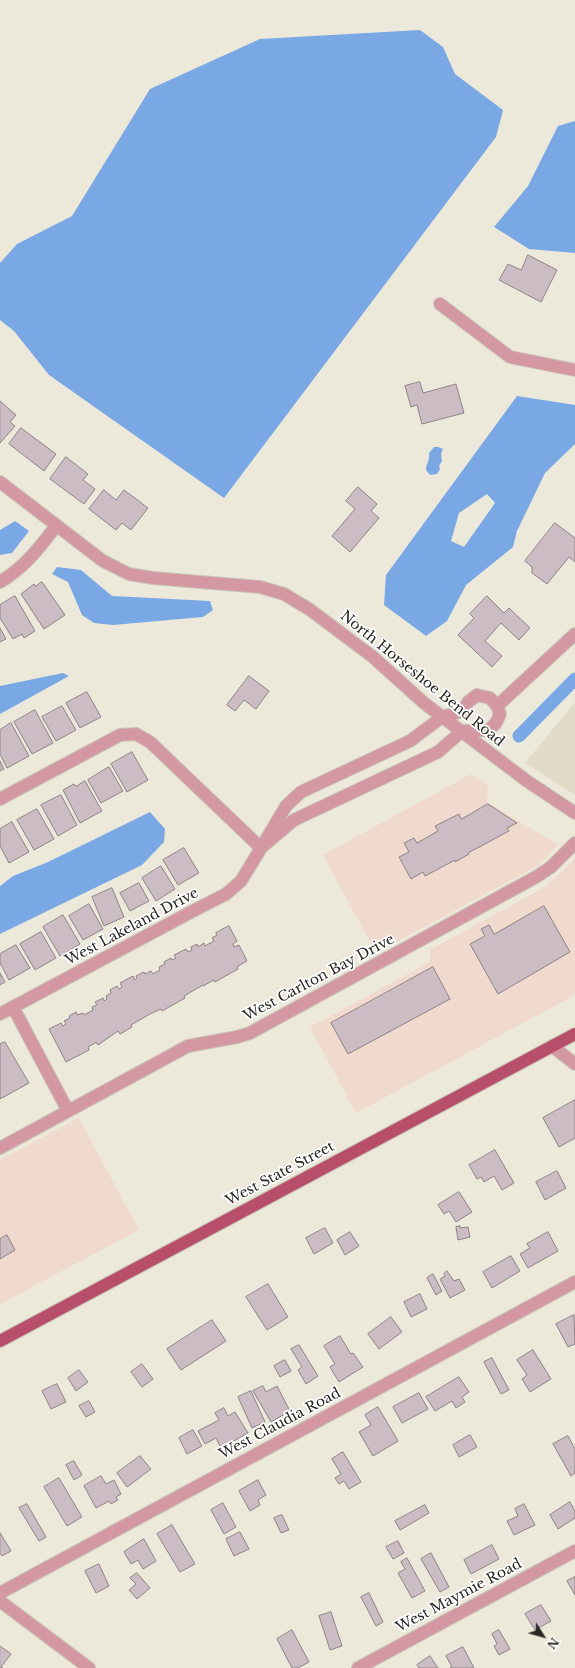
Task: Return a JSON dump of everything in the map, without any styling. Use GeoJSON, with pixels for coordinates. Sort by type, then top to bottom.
{"type":"FeatureCollection","features":[{"type":"Feature","properties":{"kind":"main road","name":"West State Street"},"geometry":{"type":"LineString","coordinates":[[0,1341],[575,1034]]}},
{"type":"Feature","properties":{"kind":"street"},"geometry":{"type":"LineString","coordinates":[[440,304],[510,357],[575,370]]}},
{"type":"Feature","properties":{"kind":"street","name":"North Horseshoe Bend Road"},"geometry":{"type":"LineString","coordinates":[[0,482],[103,561],[129,574],[153,578],[260,588],[284,594],[309,609],[373,657],[424,703],[527,781],[575,813]]}},
{"type":"Feature","properties":{"kind":"street"},"geometry":{"type":"LineString","coordinates":[[0,582],[11,576],[34,555],[56,526]]}},
{"type":"Feature","properties":{"kind":"street"},"geometry":{"type":"LineString","coordinates":[[497,706],[575,634]]}},
{"type":"Feature","properties":{"kind":"street"},"geometry":{"type":"LineString","coordinates":[[442,717],[463,711],[468,702],[477,695],[490,698],[497,706],[500,714],[496,723],[489,730],[462,731]]}},
{"type":"Feature","properties":{"kind":"street","name":"West Lakeland Drive"},"geometry":{"type":"LineString","coordinates":[[0,1014],[226,894],[241,881],[286,806],[302,792],[410,741],[442,717]]}},
{"type":"Feature","properties":{"kind":"street","name":"West Lakeland Drive"},"geometry":{"type":"LineString","coordinates":[[261,848],[294,820],[438,752],[462,731]]}},
{"type":"Feature","properties":{"kind":"street"},"geometry":{"type":"LineString","coordinates":[[0,800],[120,735],[136,734],[150,742],[261,848]]}},
{"type":"Feature","properties":{"kind":"street","name":"West Carlton Bay Drive"},"geometry":{"type":"LineString","coordinates":[[0,1148],[188,1046],[237,1037],[250,1033],[536,878],[551,867],[575,843]]}},
{"type":"Feature","properties":{"kind":"street"},"geometry":{"type":"LineString","coordinates":[[13,1007],[68,1111]]}},
{"type":"Feature","properties":{"kind":"street"},"geometry":{"type":"LineString","coordinates":[[552,1046],[575,1064]]}},
{"type":"Feature","properties":{"kind":"street","name":"West Claudia Road"},"geometry":{"type":"LineString","coordinates":[[0,1593],[575,1282]]}},
{"type":"Feature","properties":{"kind":"street","name":"West Maymie Road"},"geometry":{"type":"LineString","coordinates":[[358,1668],[575,1551]]}},
{"type":"Feature","properties":{"kind":"street"},"geometry":{"type":"LineString","coordinates":[[0,1601],[89,1668]]}},
{"type":"Feature","properties":{"kind":"shaded area"},"geometry":{"type":"Polygon","coordinates":[[[575,702],[575,795],[525,763],[575,702]]]}},
{"type":"Feature","properties":{"kind":"shaded area"},"geometry":{"type":"Polygon","coordinates":[[[471,774],[488,786],[487,802],[558,845],[539,865],[376,953],[323,855],[471,774]]]}},
{"type":"Feature","properties":{"kind":"shaded area"},"geometry":{"type":"Polygon","coordinates":[[[575,858],[575,995],[356,1113],[310,1027],[430,962],[430,950],[547,886],[575,858]]]}},
{"type":"Feature","properties":{"kind":"shaded area"},"geometry":{"type":"Polygon","coordinates":[[[79,1118],[139,1230],[0,1304],[0,1160],[79,1118]]]}},
{"type":"Feature","properties":{"kind":"water"},"geometry":{"type":"Polygon","coordinates":[[[420,30],[443,47],[455,74],[503,110],[496,137],[224,498],[49,375],[14,331],[0,320],[0,263],[17,244],[72,216],[150,89],[260,39],[420,30]]]}},
{"type":"Feature","properties":{"kind":"water"},"geometry":{"type":"Polygon","coordinates":[[[575,121],[575,253],[529,249],[494,227],[528,186],[558,126],[575,121]]]}},
{"type":"Feature","properties":{"kind":"water"},"geometry":{"type":"Polygon","coordinates":[[[517,396],[575,405],[575,444],[545,473],[517,531],[513,547],[466,585],[447,621],[426,636],[384,605],[386,575],[517,396]],[[487,494],[459,513],[451,541],[464,547],[495,503],[487,494]]]}},
{"type":"Feature","properties":{"kind":"water"},"geometry":{"type":"Polygon","coordinates":[[[434,447],[443,449],[441,454],[442,461],[437,474],[430,475],[426,468],[429,453],[434,447]]]}},
{"type":"Feature","properties":{"kind":"water"},"geometry":{"type":"Polygon","coordinates":[[[15,521],[29,531],[12,553],[0,555],[0,530],[15,521]]]}},
{"type":"Feature","properties":{"kind":"water"},"geometry":{"type":"Polygon","coordinates":[[[57,567],[81,570],[112,596],[210,601],[213,610],[203,617],[113,625],[94,623],[82,615],[68,582],[52,574],[57,567]]]}},
{"type":"Feature","properties":{"kind":"water"},"geometry":{"type":"Polygon","coordinates":[[[63,673],[69,676],[0,714],[0,686],[63,673]]]}},
{"type":"Feature","properties":{"kind":"water"},"geometry":{"type":"Polygon","coordinates":[[[150,812],[165,829],[164,842],[142,865],[0,934],[0,886],[13,876],[48,862],[150,812]]]}},
{"type":"Feature","properties":{"kind":"building"},"geometry":{"type":"Polygon","coordinates":[[[528,255],[557,270],[541,302],[499,280],[508,264],[521,270],[528,255]]]}},
{"type":"Feature","properties":{"kind":"building"},"geometry":{"type":"Polygon","coordinates":[[[420,382],[423,393],[456,384],[464,413],[422,424],[417,405],[411,407],[405,386],[420,382]]]}},
{"type":"Feature","properties":{"kind":"building"},"geometry":{"type":"Polygon","coordinates":[[[0,401],[16,415],[10,422],[15,426],[0,443],[0,401]]]}},
{"type":"Feature","properties":{"kind":"building"},"geometry":{"type":"Polygon","coordinates":[[[21,428],[56,454],[44,471],[9,444],[21,428]]]}},
{"type":"Feature","properties":{"kind":"building"},"geometry":{"type":"Polygon","coordinates":[[[66,457],[88,474],[83,480],[95,489],[84,504],[50,479],[66,457]]]}},
{"type":"Feature","properties":{"kind":"building"},"geometry":{"type":"Polygon","coordinates":[[[358,487],[377,504],[371,511],[379,518],[350,552],[332,536],[355,509],[346,501],[358,487]]]}},
{"type":"Feature","properties":{"kind":"building"},"geometry":{"type":"Polygon","coordinates":[[[104,490],[116,500],[124,490],[148,508],[131,530],[122,523],[116,530],[89,509],[104,490]]]}},
{"type":"Feature","properties":{"kind":"building"},"geometry":{"type":"Polygon","coordinates":[[[555,523],[575,538],[575,562],[569,557],[547,584],[532,573],[532,567],[525,561],[555,523]]]}},
{"type":"Feature","properties":{"kind":"building"},"geometry":{"type":"Polygon","coordinates":[[[42,582],[65,615],[44,629],[21,594],[34,584],[35,586],[42,582]]]}},
{"type":"Feature","properties":{"kind":"building"},"geometry":{"type":"Polygon","coordinates":[[[15,596],[35,631],[24,638],[22,634],[13,639],[0,618],[0,605],[15,596]]]}},
{"type":"Feature","properties":{"kind":"building"},"geometry":{"type":"Polygon","coordinates":[[[487,596],[504,613],[509,608],[530,628],[519,640],[501,623],[485,641],[502,656],[492,667],[458,635],[474,618],[470,614],[487,596]]]}},
{"type":"Feature","properties":{"kind":"building"},"geometry":{"type":"Polygon","coordinates":[[[0,628],[6,639],[0,642],[0,628]]]}},
{"type":"Feature","properties":{"kind":"building"},"geometry":{"type":"Polygon","coordinates":[[[249,676],[269,691],[256,709],[244,700],[235,711],[227,705],[249,676]]]}},
{"type":"Feature","properties":{"kind":"building"},"geometry":{"type":"Polygon","coordinates":[[[87,692],[101,717],[80,728],[66,703],[87,692]]]}},
{"type":"Feature","properties":{"kind":"building"},"geometry":{"type":"Polygon","coordinates":[[[62,706],[76,730],[56,741],[42,717],[62,706]]]}},
{"type":"Feature","properties":{"kind":"building"},"geometry":{"type":"Polygon","coordinates":[[[35,710],[53,743],[32,754],[14,722],[35,710]]]}},
{"type":"Feature","properties":{"kind":"building"},"geometry":{"type":"Polygon","coordinates":[[[11,723],[29,756],[7,768],[0,754],[0,730],[11,723]]]}},
{"type":"Feature","properties":{"kind":"building"},"geometry":{"type":"Polygon","coordinates":[[[132,752],[148,780],[127,792],[111,764],[132,752]]]}},
{"type":"Feature","properties":{"kind":"building"},"geometry":{"type":"Polygon","coordinates":[[[0,761],[4,769],[0,771],[0,761]]]}},
{"type":"Feature","properties":{"kind":"building"},"geometry":{"type":"Polygon","coordinates":[[[109,767],[123,791],[101,803],[88,780],[109,767]]]}},
{"type":"Feature","properties":{"kind":"building"},"geometry":{"type":"Polygon","coordinates":[[[85,781],[102,811],[80,823],[63,790],[74,784],[76,786],[85,781]]]}},
{"type":"Feature","properties":{"kind":"building"},"geometry":{"type":"Polygon","coordinates":[[[61,795],[77,825],[58,836],[41,805],[61,795]]]}},
{"type":"Feature","properties":{"kind":"building"},"geometry":{"type":"Polygon","coordinates":[[[488,804],[517,823],[507,828],[509,831],[468,853],[469,854],[455,862],[455,860],[425,876],[423,872],[411,879],[399,857],[409,852],[404,843],[414,838],[417,843],[438,831],[435,826],[459,814],[461,819],[488,804]]]}},
{"type":"Feature","properties":{"kind":"building"},"geometry":{"type":"Polygon","coordinates":[[[37,809],[54,839],[34,850],[17,820],[37,809]]]}},
{"type":"Feature","properties":{"kind":"building"},"geometry":{"type":"Polygon","coordinates":[[[12,822],[29,852],[9,863],[0,846],[0,829],[12,822]]]}},
{"type":"Feature","properties":{"kind":"building"},"geometry":{"type":"Polygon","coordinates":[[[184,848],[199,873],[178,885],[163,860],[184,848]]]}},
{"type":"Feature","properties":{"kind":"building"},"geometry":{"type":"Polygon","coordinates":[[[161,866],[175,889],[156,901],[142,878],[161,866]]]}},
{"type":"Feature","properties":{"kind":"building"},"geometry":{"type":"Polygon","coordinates":[[[139,883],[149,901],[130,911],[120,893],[139,883]]]}},
{"type":"Feature","properties":{"kind":"building"},"geometry":{"type":"Polygon","coordinates":[[[112,888],[124,917],[104,926],[92,897],[112,888]]]}},
{"type":"Feature","properties":{"kind":"building"},"geometry":{"type":"Polygon","coordinates":[[[89,904],[103,929],[83,940],[69,916],[89,904]]]}},
{"type":"Feature","properties":{"kind":"building"},"geometry":{"type":"Polygon","coordinates":[[[544,906],[570,952],[498,994],[470,944],[485,936],[481,929],[489,925],[494,934],[544,906]]]}},
{"type":"Feature","properties":{"kind":"building"},"geometry":{"type":"Polygon","coordinates":[[[63,915],[80,944],[60,956],[43,927],[63,915]]]}},
{"type":"Feature","properties":{"kind":"building"},"geometry":{"type":"Polygon","coordinates":[[[229,926],[237,941],[233,944],[234,947],[239,945],[247,961],[237,967],[238,969],[215,982],[214,980],[203,985],[184,996],[185,998],[162,1011],[161,1009],[150,1014],[131,1025],[132,1027],[120,1034],[118,1031],[98,1045],[96,1042],[88,1047],[89,1050],[66,1062],[49,1029],[61,1023],[63,1026],[66,1024],[64,1021],[76,1012],[77,1015],[83,1013],[84,1015],[93,1010],[92,1007],[97,1005],[95,1002],[103,998],[104,1001],[107,999],[106,996],[111,993],[110,990],[117,986],[119,989],[122,987],[120,983],[133,976],[135,980],[137,978],[136,976],[144,972],[145,974],[151,971],[153,974],[160,970],[159,967],[165,964],[164,962],[171,958],[172,960],[176,958],[174,955],[186,949],[188,952],[192,950],[191,947],[197,944],[198,947],[204,943],[205,946],[214,941],[212,938],[217,935],[216,933],[229,926]]]}},
{"type":"Feature","properties":{"kind":"building"},"geometry":{"type":"Polygon","coordinates":[[[41,932],[56,958],[35,970],[20,944],[41,932]]]}},
{"type":"Feature","properties":{"kind":"building"},"geometry":{"type":"Polygon","coordinates":[[[16,945],[30,968],[9,980],[0,963],[0,954],[16,945]]]}},
{"type":"Feature","properties":{"kind":"building"},"geometry":{"type":"Polygon","coordinates":[[[433,967],[450,999],[348,1054],[331,1023],[433,967]]]}},
{"type":"Feature","properties":{"kind":"building"},"geometry":{"type":"Polygon","coordinates":[[[0,973],[5,982],[0,985],[0,973]]]}},
{"type":"Feature","properties":{"kind":"building"},"geometry":{"type":"Polygon","coordinates":[[[5,1042],[29,1083],[0,1099],[0,1044],[5,1042]]]}},
{"type":"Feature","properties":{"kind":"building"},"geometry":{"type":"Polygon","coordinates":[[[575,1100],[575,1138],[559,1147],[543,1118],[575,1100]]]}},
{"type":"Feature","properties":{"kind":"building"},"geometry":{"type":"Polygon","coordinates":[[[495,1150],[514,1183],[502,1190],[494,1176],[484,1182],[481,1177],[477,1179],[469,1165],[495,1150]]]}},
{"type":"Feature","properties":{"kind":"building"},"geometry":{"type":"Polygon","coordinates":[[[557,1171],[566,1188],[545,1200],[536,1182],[557,1171]]]}},
{"type":"Feature","properties":{"kind":"building"},"geometry":{"type":"Polygon","coordinates":[[[459,1192],[472,1212],[456,1222],[449,1211],[444,1214],[438,1205],[459,1192]]]}},
{"type":"Feature","properties":{"kind":"building"},"geometry":{"type":"Polygon","coordinates":[[[460,1226],[460,1228],[468,1227],[470,1237],[458,1240],[456,1227],[460,1226]]]}},
{"type":"Feature","properties":{"kind":"building"},"geometry":{"type":"Polygon","coordinates":[[[325,1228],[333,1243],[314,1254],[306,1238],[325,1228]]]}},
{"type":"Feature","properties":{"kind":"building"},"geometry":{"type":"Polygon","coordinates":[[[350,1232],[359,1246],[345,1255],[337,1240],[350,1232]]]}},
{"type":"Feature","properties":{"kind":"building"},"geometry":{"type":"Polygon","coordinates":[[[548,1232],[558,1251],[528,1268],[520,1254],[530,1248],[527,1244],[548,1232]]]}},
{"type":"Feature","properties":{"kind":"building"},"geometry":{"type":"Polygon","coordinates":[[[7,1235],[15,1250],[0,1259],[0,1239],[7,1235]]]}},
{"type":"Feature","properties":{"kind":"building"},"geometry":{"type":"Polygon","coordinates":[[[511,1256],[520,1271],[492,1288],[483,1272],[511,1256]]]}},
{"type":"Feature","properties":{"kind":"building"},"geometry":{"type":"Polygon","coordinates":[[[447,1271],[454,1281],[459,1279],[465,1290],[450,1298],[440,1279],[445,1276],[444,1274],[447,1271]]]}},
{"type":"Feature","properties":{"kind":"building"},"geometry":{"type":"Polygon","coordinates":[[[433,1274],[442,1291],[436,1295],[427,1278],[433,1274]]]}},
{"type":"Feature","properties":{"kind":"building"},"geometry":{"type":"Polygon","coordinates":[[[268,1284],[288,1317],[267,1330],[246,1297],[268,1284]]]}},
{"type":"Feature","properties":{"kind":"building"},"geometry":{"type":"Polygon","coordinates":[[[420,1294],[427,1309],[411,1317],[404,1302],[420,1294]]]}},
{"type":"Feature","properties":{"kind":"building"},"geometry":{"type":"Polygon","coordinates":[[[574,1315],[575,1344],[568,1347],[556,1324],[574,1315]]]}},
{"type":"Feature","properties":{"kind":"building"},"geometry":{"type":"Polygon","coordinates":[[[391,1317],[402,1332],[379,1349],[368,1334],[391,1317]]]}},
{"type":"Feature","properties":{"kind":"building"},"geometry":{"type":"Polygon","coordinates":[[[212,1320],[226,1341],[181,1370],[167,1349],[212,1320]]]}},
{"type":"Feature","properties":{"kind":"building"},"geometry":{"type":"Polygon","coordinates":[[[340,1336],[351,1354],[353,1353],[363,1367],[339,1382],[330,1367],[335,1364],[324,1346],[340,1336]]]}},
{"type":"Feature","properties":{"kind":"building"},"geometry":{"type":"Polygon","coordinates":[[[299,1345],[318,1376],[306,1384],[298,1370],[302,1367],[291,1349],[299,1345]]]}},
{"type":"Feature","properties":{"kind":"building"},"geometry":{"type":"Polygon","coordinates":[[[533,1350],[551,1379],[530,1392],[522,1379],[527,1375],[517,1360],[533,1350]]]}},
{"type":"Feature","properties":{"kind":"building"},"geometry":{"type":"Polygon","coordinates":[[[492,1358],[509,1390],[501,1394],[484,1362],[492,1358]]]}},
{"type":"Feature","properties":{"kind":"building"},"geometry":{"type":"Polygon","coordinates":[[[285,1360],[291,1371],[280,1377],[274,1366],[285,1360]]]}},
{"type":"Feature","properties":{"kind":"building"},"geometry":{"type":"Polygon","coordinates":[[[142,1364],[153,1379],[142,1387],[131,1372],[142,1364]]]}},
{"type":"Feature","properties":{"kind":"building"},"geometry":{"type":"Polygon","coordinates":[[[79,1370],[88,1382],[76,1391],[68,1378],[79,1370]]]}},
{"type":"Feature","properties":{"kind":"building"},"geometry":{"type":"Polygon","coordinates":[[[459,1377],[469,1392],[462,1397],[465,1402],[456,1408],[452,1401],[435,1411],[426,1397],[459,1377]]]}},
{"type":"Feature","properties":{"kind":"building"},"geometry":{"type":"Polygon","coordinates":[[[57,1384],[66,1402],[51,1409],[42,1391],[57,1384]]]}},
{"type":"Feature","properties":{"kind":"building"},"geometry":{"type":"Polygon","coordinates":[[[263,1386],[266,1392],[277,1386],[290,1411],[271,1422],[253,1391],[263,1386]]]}},
{"type":"Feature","properties":{"kind":"building"},"geometry":{"type":"Polygon","coordinates":[[[251,1391],[265,1422],[252,1428],[238,1397],[251,1391]]]}},
{"type":"Feature","properties":{"kind":"building"},"geometry":{"type":"Polygon","coordinates":[[[419,1393],[428,1409],[402,1423],[393,1407],[419,1393]]]}},
{"type":"Feature","properties":{"kind":"building"},"geometry":{"type":"Polygon","coordinates":[[[89,1401],[95,1412],[86,1417],[79,1406],[89,1401]]]}},
{"type":"Feature","properties":{"kind":"building"},"geometry":{"type":"Polygon","coordinates":[[[378,1407],[398,1441],[373,1456],[359,1432],[371,1425],[365,1415],[378,1407]]]}},
{"type":"Feature","properties":{"kind":"building"},"geometry":{"type":"Polygon","coordinates":[[[224,1408],[228,1416],[235,1412],[248,1433],[221,1448],[216,1438],[205,1444],[198,1431],[219,1420],[215,1413],[224,1408]]]}},
{"type":"Feature","properties":{"kind":"building"},"geometry":{"type":"Polygon","coordinates":[[[193,1430],[202,1446],[187,1454],[179,1438],[193,1430]]]}},
{"type":"Feature","properties":{"kind":"building"},"geometry":{"type":"Polygon","coordinates":[[[470,1435],[477,1447],[459,1457],[453,1445],[470,1435]]]}},
{"type":"Feature","properties":{"kind":"building"},"geometry":{"type":"Polygon","coordinates":[[[568,1436],[575,1449],[575,1473],[571,1476],[553,1444],[568,1436]]]}},
{"type":"Feature","properties":{"kind":"building"},"geometry":{"type":"Polygon","coordinates":[[[343,1452],[361,1482],[349,1489],[344,1481],[339,1484],[335,1478],[341,1474],[332,1459],[343,1452]]]}},
{"type":"Feature","properties":{"kind":"building"},"geometry":{"type":"Polygon","coordinates":[[[140,1456],[151,1469],[127,1487],[117,1473],[140,1456]]]}},
{"type":"Feature","properties":{"kind":"building"},"geometry":{"type":"Polygon","coordinates":[[[74,1461],[82,1475],[74,1480],[66,1465],[74,1461]]]}},
{"type":"Feature","properties":{"kind":"building"},"geometry":{"type":"Polygon","coordinates":[[[101,1476],[106,1484],[114,1480],[121,1494],[116,1497],[118,1500],[111,1504],[109,1501],[96,1508],[84,1486],[101,1476]]]}},
{"type":"Feature","properties":{"kind":"building"},"geometry":{"type":"Polygon","coordinates":[[[59,1478],[82,1517],[67,1526],[44,1487],[59,1478]]]}},
{"type":"Feature","properties":{"kind":"building"},"geometry":{"type":"Polygon","coordinates":[[[258,1480],[266,1495],[258,1500],[260,1505],[250,1511],[239,1491],[258,1480]]]}},
{"type":"Feature","properties":{"kind":"building"},"geometry":{"type":"Polygon","coordinates":[[[570,1502],[575,1511],[575,1518],[558,1529],[550,1515],[570,1502]]]}},
{"type":"Feature","properties":{"kind":"building"},"geometry":{"type":"Polygon","coordinates":[[[223,1503],[236,1527],[224,1534],[211,1510],[223,1503]]]}},
{"type":"Feature","properties":{"kind":"building"},"geometry":{"type":"Polygon","coordinates":[[[27,1504],[46,1537],[39,1541],[19,1508],[27,1504]]]}},
{"type":"Feature","properties":{"kind":"building"},"geometry":{"type":"Polygon","coordinates":[[[524,1504],[535,1525],[514,1535],[507,1521],[518,1516],[515,1509],[524,1504]]]}},
{"type":"Feature","properties":{"kind":"building"},"geometry":{"type":"Polygon","coordinates":[[[425,1505],[429,1513],[400,1530],[395,1521],[425,1505]]]}},
{"type":"Feature","properties":{"kind":"building"},"geometry":{"type":"Polygon","coordinates":[[[282,1515],[289,1530],[281,1533],[274,1518],[282,1515]]]}},
{"type":"Feature","properties":{"kind":"building"},"geometry":{"type":"Polygon","coordinates":[[[172,1525],[195,1564],[180,1572],[157,1534],[172,1525]]]}},
{"type":"Feature","properties":{"kind":"building"},"geometry":{"type":"Polygon","coordinates":[[[240,1532],[249,1549],[234,1556],[226,1539],[240,1532]]]}},
{"type":"Feature","properties":{"kind":"building"},"geometry":{"type":"Polygon","coordinates":[[[0,1533],[11,1551],[2,1556],[0,1553],[0,1533]]]}},
{"type":"Feature","properties":{"kind":"building"},"geometry":{"type":"Polygon","coordinates":[[[144,1539],[156,1561],[143,1569],[138,1560],[131,1564],[124,1552],[144,1539]]]}},
{"type":"Feature","properties":{"kind":"building"},"geometry":{"type":"Polygon","coordinates":[[[398,1541],[404,1553],[393,1559],[386,1547],[398,1541]]]}},
{"type":"Feature","properties":{"kind":"building"},"geometry":{"type":"Polygon","coordinates":[[[492,1545],[499,1559],[471,1574],[464,1560],[492,1545]]]}},
{"type":"Feature","properties":{"kind":"building"},"geometry":{"type":"Polygon","coordinates":[[[431,1553],[449,1587],[440,1592],[421,1559],[431,1553]]]}},
{"type":"Feature","properties":{"kind":"building"},"geometry":{"type":"Polygon","coordinates":[[[407,1558],[425,1591],[412,1598],[398,1573],[405,1569],[401,1562],[407,1558]]]}},
{"type":"Feature","properties":{"kind":"building"},"geometry":{"type":"Polygon","coordinates":[[[99,1564],[109,1586],[96,1593],[85,1571],[99,1564]]]}},
{"type":"Feature","properties":{"kind":"building"},"geometry":{"type":"Polygon","coordinates":[[[137,1573],[150,1588],[137,1599],[129,1590],[136,1584],[130,1578],[137,1573]]]}},
{"type":"Feature","properties":{"kind":"building"},"geometry":{"type":"Polygon","coordinates":[[[575,1577],[575,1595],[567,1581],[575,1577]]]}},
{"type":"Feature","properties":{"kind":"building"},"geometry":{"type":"Polygon","coordinates":[[[369,1593],[383,1622],[376,1626],[361,1597],[369,1593]]]}},
{"type":"Feature","properties":{"kind":"building"},"geometry":{"type":"Polygon","coordinates":[[[541,1605],[551,1621],[535,1630],[525,1614],[541,1605]]]}},
{"type":"Feature","properties":{"kind":"building"},"geometry":{"type":"Polygon","coordinates":[[[331,1612],[342,1646],[330,1650],[319,1616],[331,1612]]]}},
{"type":"Feature","properties":{"kind":"building"},"geometry":{"type":"Polygon","coordinates":[[[292,1630],[309,1662],[298,1668],[292,1668],[277,1639],[292,1630]]]}},
{"type":"Feature","properties":{"kind":"building"},"geometry":{"type":"Polygon","coordinates":[[[499,1630],[510,1649],[499,1655],[494,1646],[497,1644],[492,1634],[499,1630]]]}},
{"type":"Feature","properties":{"kind":"building"},"geometry":{"type":"Polygon","coordinates":[[[0,1646],[11,1654],[1,1667],[3,1668],[0,1668],[0,1646]]]}},
{"type":"Feature","properties":{"kind":"building"},"geometry":{"type":"Polygon","coordinates":[[[463,1647],[474,1668],[450,1668],[452,1667],[446,1656],[463,1647]]]}},
{"type":"Feature","properties":{"kind":"building"},"geometry":{"type":"Polygon","coordinates":[[[430,1656],[438,1668],[419,1668],[417,1665],[430,1656]]]}},
{"type":"Feature","properties":{"kind":"waterway"},"geometry":{"type":"LineString","coordinates":[[519,736],[575,679]]}}]}
